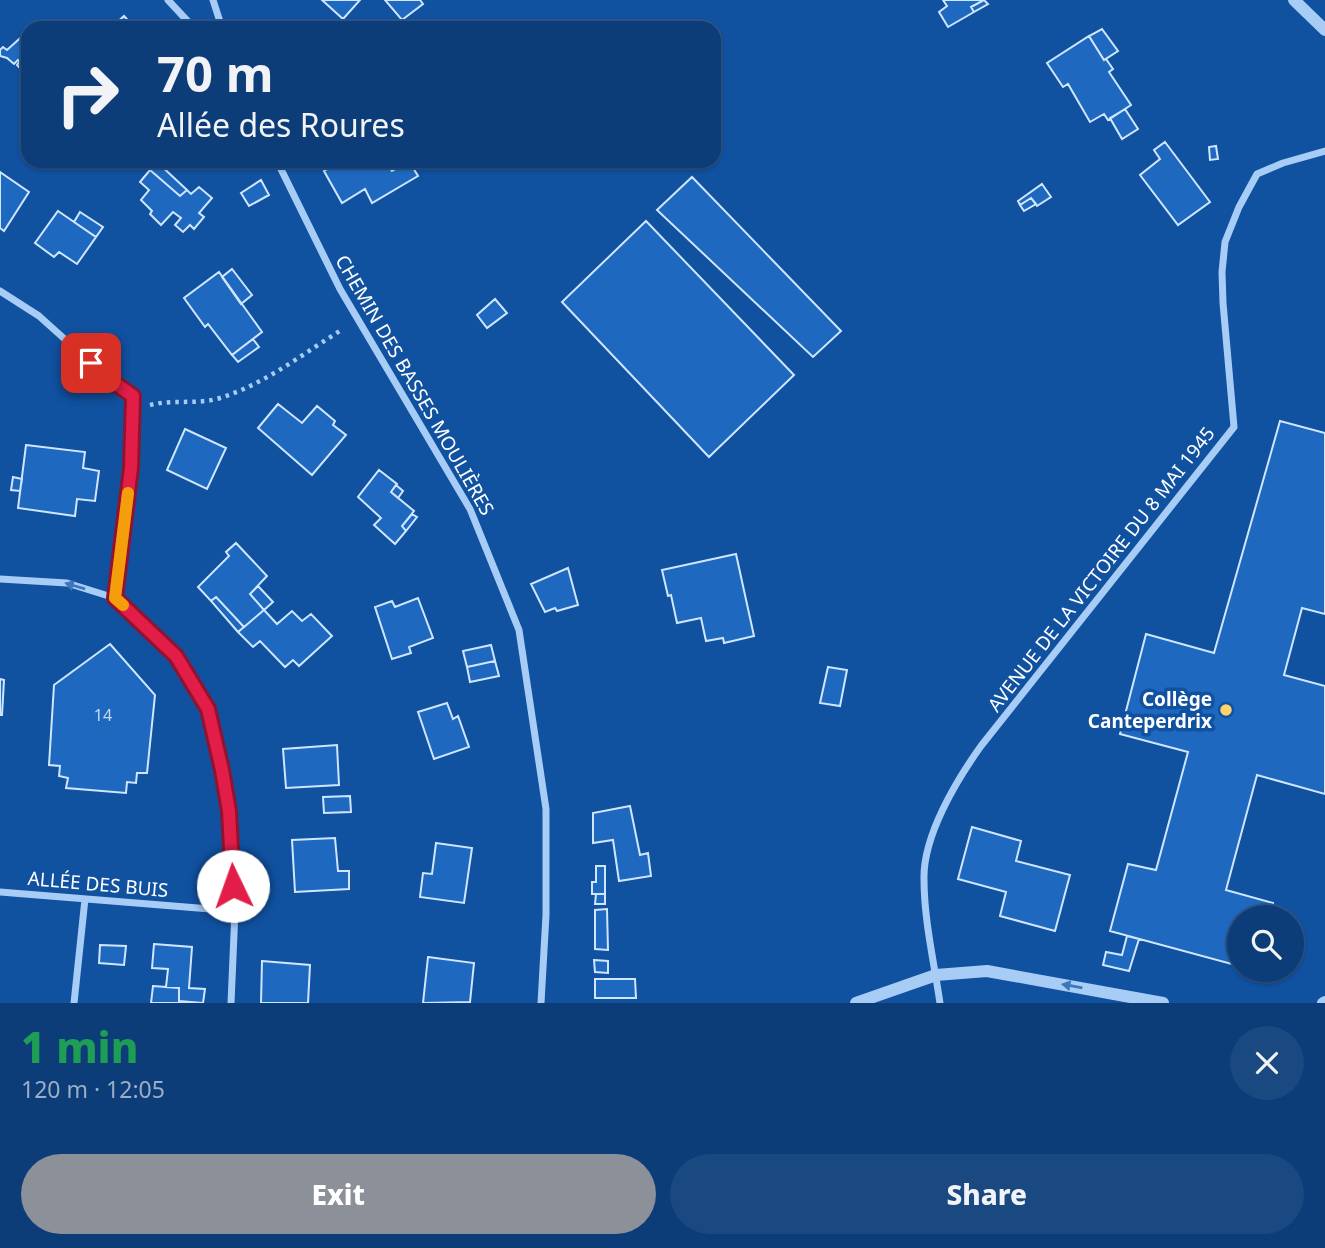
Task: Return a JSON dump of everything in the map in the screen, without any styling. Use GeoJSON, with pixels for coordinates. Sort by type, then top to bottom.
{"type":"FeatureCollection","features":[{"type":"Feature","properties":{"kind":"street"},"geometry":{"type":"LineString","coordinates":[[168,0],[188,21]]}},
{"type":"Feature","properties":{"kind":"street"},"geometry":{"type":"LineString","coordinates":[[213,0],[220,21]]}},
{"type":"Feature","properties":{"kind":"street"},"geometry":{"type":"LineString","coordinates":[[1294,0],[1325,30]]}},
{"type":"Feature","properties":{"kind":"street","name":"AVENUE DE LA VICTOIRE DU 8 MAI 1945"},"geometry":{"type":"LineString","coordinates":[[940,1003],[923,878],[930,841],[961,775],[1234,427],[1223,303],[1225,242],[1239,207],[1257,174],[1325,151]]}},
{"type":"Feature","properties":{"kind":"street","name":"CHEMIN DES BASSES MOULIÈRES"},"geometry":{"type":"LineString","coordinates":[[280,168],[340,289],[470,509],[519,631],[546,809],[546,915],[541,1003]]}},
{"type":"Feature","properties":{"kind":"street"},"geometry":{"type":"LineString","coordinates":[[0,291],[39,316],[109,379],[133,396],[131,468],[115,598]]}},
{"type":"Feature","properties":{"kind":"street"},"geometry":{"type":"LineString","coordinates":[[0,579],[66,583],[115,598],[176,656],[208,709],[229,811],[235,911],[231,1003]]}},
{"type":"Feature","properties":{"kind":"street","name":"ALLÉE DES BUIS"},"geometry":{"type":"LineString","coordinates":[[0,891],[235,911]]}},
{"type":"Feature","properties":{"kind":"street"},"geometry":{"type":"LineString","coordinates":[[74,1003],[85,899]]}},
{"type":"Feature","properties":{"kind":"street"},"geometry":{"type":"LineString","coordinates":[[856,1003],[936,975],[986,971],[1163,1003]]}},
{"type":"Feature","properties":{"kind":"path"},"geometry":{"type":"LineString","coordinates":[[132,409],[156,403],[198,402],[220,398],[277,371],[358,320]]}},
{"type":"Feature","properties":{"kind":"building"},"geometry":{"type":"Polygon","coordinates":[[[322,0],[360,0],[343,19],[322,0]]]}},
{"type":"Feature","properties":{"kind":"building"},"geometry":{"type":"Polygon","coordinates":[[[385,0],[420,0],[423,4],[402,20],[385,0]]]}},
{"type":"Feature","properties":{"kind":"building"},"geometry":{"type":"Polygon","coordinates":[[[943,0],[984,0],[971,7],[974,12],[948,27],[939,12],[947,6],[943,0]]]}},
{"type":"Feature","properties":{"kind":"building"},"geometry":{"type":"Polygon","coordinates":[[[984,0],[988,4],[974,12],[971,7],[984,0]]]}},
{"type":"Feature","properties":{"kind":"building"},"geometry":{"type":"Polygon","coordinates":[[[1102,29],[1118,51],[1104,60],[1089,36],[1102,29]]]}},
{"type":"Feature","properties":{"kind":"building"},"geometry":{"type":"Polygon","coordinates":[[[1089,36],[1113,69],[1109,72],[1131,105],[1108,120],[1104,114],[1090,122],[1068,84],[1063,87],[1047,63],[1089,36]]]}},
{"type":"Feature","properties":{"kind":"building"},"geometry":{"type":"Polygon","coordinates":[[[21,37],[21,69],[17,65],[20,61],[14,64],[0,56],[3,47],[7,50],[21,37]]]}},
{"type":"Feature","properties":{"kind":"building"},"geometry":{"type":"Polygon","coordinates":[[[1125,109],[1138,129],[1122,139],[1110,118],[1125,109]]]}},
{"type":"Feature","properties":{"kind":"building"},"geometry":{"type":"Polygon","coordinates":[[[1165,142],[1210,202],[1178,225],[1140,175],[1160,159],[1154,150],[1165,142]]]}},
{"type":"Feature","properties":{"kind":"building"},"geometry":{"type":"Polygon","coordinates":[[[1216,146],[1218,159],[1210,160],[1209,147],[1216,146]]]}},
{"type":"Feature","properties":{"kind":"building"},"geometry":{"type":"Polygon","coordinates":[[[163,168],[187,190],[180,196],[150,170],[163,168]]]}},
{"type":"Feature","properties":{"kind":"building"},"geometry":{"type":"Polygon","coordinates":[[[329,168],[390,168],[392,171],[397,168],[413,168],[418,176],[372,203],[365,189],[342,203],[324,171],[329,168]]]}},
{"type":"Feature","properties":{"kind":"building"},"geometry":{"type":"Polygon","coordinates":[[[150,170],[180,196],[187,190],[191,194],[199,187],[212,198],[199,213],[204,217],[194,229],[190,225],[183,232],[175,225],[181,218],[173,212],[161,225],[150,214],[152,211],[141,200],[149,190],[140,182],[150,170]]]}},
{"type":"Feature","properties":{"kind":"building"},"geometry":{"type":"Polygon","coordinates":[[[0,172],[29,192],[4,231],[0,228],[0,172]]]}},
{"type":"Feature","properties":{"kind":"building"},"geometry":{"type":"Polygon","coordinates":[[[692,177],[841,331],[813,357],[657,210],[692,177]]]}},
{"type":"Feature","properties":{"kind":"building"},"geometry":{"type":"Polygon","coordinates":[[[261,180],[269,195],[249,206],[241,193],[261,180]]]}},
{"type":"Feature","properties":{"kind":"building"},"geometry":{"type":"Polygon","coordinates":[[[1042,184],[1051,197],[1037,206],[1031,198],[1020,205],[1018,201],[1042,184]]]}},
{"type":"Feature","properties":{"kind":"building"},"geometry":{"type":"Polygon","coordinates":[[[1031,198],[1036,204],[1024,211],[1020,205],[1031,198]]]}},
{"type":"Feature","properties":{"kind":"building"},"geometry":{"type":"Polygon","coordinates":[[[58,211],[96,237],[77,264],[59,252],[54,257],[35,243],[58,211]]]}},
{"type":"Feature","properties":{"kind":"building"},"geometry":{"type":"Polygon","coordinates":[[[80,212],[103,227],[96,237],[74,222],[80,212]]]}},
{"type":"Feature","properties":{"kind":"building"},"geometry":{"type":"Polygon","coordinates":[[[646,221],[794,375],[709,457],[562,302],[646,221]]]}},
{"type":"Feature","properties":{"kind":"building"},"geometry":{"type":"Polygon","coordinates":[[[232,269],[252,295],[241,304],[222,277],[232,269]]]}},
{"type":"Feature","properties":{"kind":"building"},"geometry":{"type":"Polygon","coordinates":[[[219,272],[262,332],[232,355],[208,324],[205,327],[184,298],[219,272]]]}},
{"type":"Feature","properties":{"kind":"building"},"geometry":{"type":"Polygon","coordinates":[[[495,299],[507,313],[487,328],[477,315],[495,299]]]}},
{"type":"Feature","properties":{"kind":"building"},"geometry":{"type":"Polygon","coordinates":[[[253,339],[259,347],[238,362],[232,355],[253,339]]]}},
{"type":"Feature","properties":{"kind":"building"},"geometry":{"type":"Polygon","coordinates":[[[278,404],[302,423],[317,406],[335,421],[333,425],[346,435],[312,475],[258,428],[278,404]]]}},
{"type":"Feature","properties":{"kind":"building","name":"Collège Canteperdrix"},"geometry":{"type":"Polygon","coordinates":[[[1280,421],[1325,433],[1325,614],[1302,608],[1284,675],[1325,686],[1325,794],[1257,775],[1226,890],[1273,903],[1227,905],[1227,963],[1110,931],[1128,864],[1156,870],[1188,752],[1120,734],[1146,634],[1214,653],[1280,421]]]}},
{"type":"Feature","properties":{"kind":"building"},"geometry":{"type":"Polygon","coordinates":[[[185,429],[226,448],[207,489],[167,470],[185,429]]]}},
{"type":"Feature","properties":{"kind":"building"},"geometry":{"type":"Polygon","coordinates":[[[26,445],[85,452],[83,468],[99,471],[95,501],[77,499],[75,516],[18,508],[26,445]]]}},
{"type":"Feature","properties":{"kind":"building"},"geometry":{"type":"Polygon","coordinates":[[[379,470],[397,484],[391,492],[414,511],[402,526],[406,531],[395,544],[374,525],[381,518],[358,497],[379,470]]]}},
{"type":"Feature","properties":{"kind":"building"},"geometry":{"type":"Polygon","coordinates":[[[13,477],[22,479],[20,491],[11,490],[13,477]]]}},
{"type":"Feature","properties":{"kind":"building"},"geometry":{"type":"Polygon","coordinates":[[[396,485],[403,491],[398,498],[391,492],[396,485]]]}},
{"type":"Feature","properties":{"kind":"building"},"geometry":{"type":"Polygon","coordinates":[[[412,514],[417,517],[406,531],[402,526],[412,514]]]}},
{"type":"Feature","properties":{"kind":"building"},"geometry":{"type":"Polygon","coordinates":[[[236,543],[267,576],[250,594],[264,610],[244,627],[216,597],[211,601],[198,587],[229,556],[226,552],[236,543]]]}},
{"type":"Feature","properties":{"kind":"building"},"geometry":{"type":"Polygon","coordinates":[[[736,554],[754,636],[724,643],[723,638],[706,641],[701,618],[677,623],[662,570],[736,554]]]}},
{"type":"Feature","properties":{"kind":"building"},"geometry":{"type":"Polygon","coordinates":[[[568,568],[578,605],[545,612],[531,584],[568,568]]]}},
{"type":"Feature","properties":{"kind":"building"},"geometry":{"type":"Polygon","coordinates":[[[258,586],[273,602],[264,610],[250,594],[258,586]]]}},
{"type":"Feature","properties":{"kind":"building"},"geometry":{"type":"Polygon","coordinates":[[[216,597],[244,627],[238,632],[211,601],[216,597]]]}},
{"type":"Feature","properties":{"kind":"building"},"geometry":{"type":"Polygon","coordinates":[[[418,598],[433,638],[409,647],[411,653],[392,659],[375,607],[392,601],[395,607],[418,598]]]}},
{"type":"Feature","properties":{"kind":"building"},"geometry":{"type":"Polygon","coordinates":[[[264,610],[277,624],[292,611],[302,621],[311,614],[332,636],[299,666],[293,660],[285,667],[260,641],[253,647],[238,632],[264,610]]]}},
{"type":"Feature","properties":{"kind":"building"},"geometry":{"type":"Polygon","coordinates":[[[110,644],[155,695],[147,773],[137,773],[136,783],[127,782],[126,793],[66,788],[68,778],[59,776],[60,766],[49,765],[54,685],[110,644]]]}},
{"type":"Feature","properties":{"kind":"building"},"geometry":{"type":"Polygon","coordinates":[[[491,645],[495,661],[467,667],[463,651],[491,645]]]}},
{"type":"Feature","properties":{"kind":"building"},"geometry":{"type":"Polygon","coordinates":[[[495,661],[499,676],[470,682],[467,667],[495,661]]]}},
{"type":"Feature","properties":{"kind":"building"},"geometry":{"type":"Polygon","coordinates":[[[828,667],[847,670],[840,706],[820,703],[828,667]]]}},
{"type":"Feature","properties":{"kind":"building"},"geometry":{"type":"Polygon","coordinates":[[[0,679],[4,680],[2,715],[0,715],[0,679]]]}},
{"type":"Feature","properties":{"kind":"building"},"geometry":{"type":"Polygon","coordinates":[[[447,703],[453,719],[458,716],[469,747],[434,759],[418,712],[447,703]]]}},
{"type":"Feature","properties":{"kind":"building"},"geometry":{"type":"Polygon","coordinates":[[[337,745],[339,785],[286,788],[283,749],[337,745]]]}},
{"type":"Feature","properties":{"kind":"building"},"geometry":{"type":"Polygon","coordinates":[[[350,796],[351,812],[324,813],[323,797],[350,796]]]}},
{"type":"Feature","properties":{"kind":"building"},"geometry":{"type":"Polygon","coordinates":[[[630,806],[640,855],[648,853],[651,876],[619,881],[613,840],[593,843],[593,813],[630,806]]]}},
{"type":"Feature","properties":{"kind":"building"},"geometry":{"type":"Polygon","coordinates":[[[972,827],[1021,841],[1016,861],[1070,875],[1055,931],[1000,916],[1006,892],[958,879],[972,827]]]}},
{"type":"Feature","properties":{"kind":"building"},"geometry":{"type":"Polygon","coordinates":[[[335,838],[338,871],[349,871],[349,889],[295,892],[292,840],[335,838]]]}},
{"type":"Feature","properties":{"kind":"building"},"geometry":{"type":"Polygon","coordinates":[[[436,843],[472,848],[464,903],[420,897],[423,873],[432,874],[436,843]]]}},
{"type":"Feature","properties":{"kind":"building"},"geometry":{"type":"Polygon","coordinates":[[[596,866],[605,866],[605,894],[592,894],[592,882],[596,882],[596,866]]]}},
{"type":"Feature","properties":{"kind":"building"},"geometry":{"type":"Polygon","coordinates":[[[596,894],[605,894],[605,904],[595,904],[596,894]]]}},
{"type":"Feature","properties":{"kind":"building"},"geometry":{"type":"Polygon","coordinates":[[[607,909],[608,950],[595,949],[595,910],[607,909]]]}},
{"type":"Feature","properties":{"kind":"building"},"geometry":{"type":"Polygon","coordinates":[[[1127,936],[1139,939],[1129,971],[1103,965],[1106,952],[1122,955],[1127,936]]]}},
{"type":"Feature","properties":{"kind":"building"},"geometry":{"type":"Polygon","coordinates":[[[154,944],[192,947],[189,988],[205,989],[203,1003],[179,1001],[179,988],[166,987],[168,969],[152,968],[154,944]]]}},
{"type":"Feature","properties":{"kind":"building"},"geometry":{"type":"Polygon","coordinates":[[[100,945],[126,946],[124,965],[99,963],[100,945]]]}},
{"type":"Feature","properties":{"kind":"building"},"geometry":{"type":"Polygon","coordinates":[[[428,957],[474,963],[470,1002],[423,1003],[428,957]]]}},
{"type":"Feature","properties":{"kind":"building"},"geometry":{"type":"Polygon","coordinates":[[[594,960],[608,961],[608,973],[595,972],[594,960]]]}},
{"type":"Feature","properties":{"kind":"building"},"geometry":{"type":"Polygon","coordinates":[[[262,961],[310,965],[308,1003],[261,1003],[262,961]]]}},
{"type":"Feature","properties":{"kind":"building"},"geometry":{"type":"Polygon","coordinates":[[[595,979],[635,979],[636,998],[595,998],[595,979]]]}},
{"type":"Feature","properties":{"kind":"building"},"geometry":{"type":"Polygon","coordinates":[[[153,986],[179,988],[179,1001],[203,1003],[151,1003],[153,986]]]}},
{"type":"Feature","properties":{"kind":"slow traffic"},"geometry":{"type":"LineString","coordinates":[[123,605],[115,598],[128,493]]}},
{"type":"Feature","properties":{"kind":"place","name":"Collège Canteperdrix"},"geometry":{"type":"Point","coordinates":[1226,710]}},
{"type":"Feature","properties":{"kind":"route"},"geometry":{"type":"LineString","coordinates":[[91,363],[133,396],[131,468],[115,598],[176,656],[208,709],[229,811],[233,886]]}}]}
